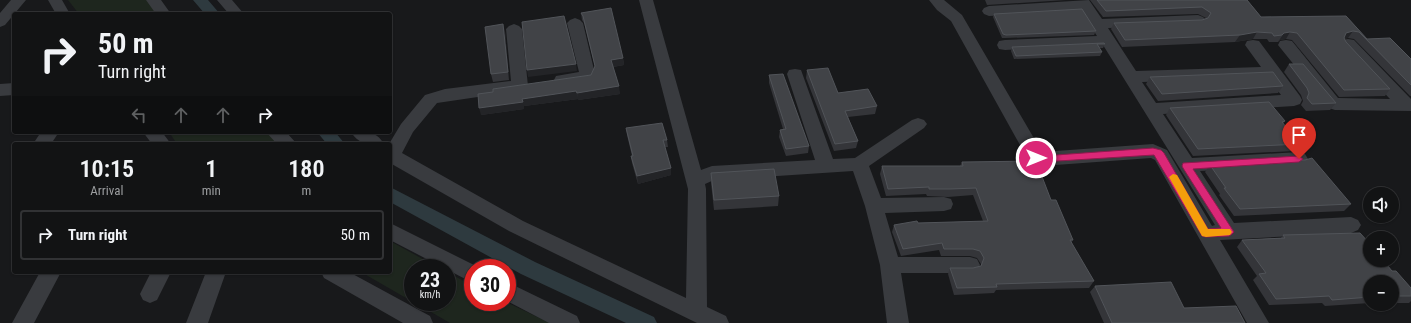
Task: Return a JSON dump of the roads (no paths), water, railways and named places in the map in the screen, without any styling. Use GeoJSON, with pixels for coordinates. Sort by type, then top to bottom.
{"type":"FeatureCollection","features":[{"type":"Feature","properties":{"kind":"street"},"geometry":{"type":"LineString","coordinates":[[0,22],[19,0]]}},
{"type":"Feature","properties":{"kind":"street"},"geometry":{"type":"LineString","coordinates":[[55,0],[62,12]]}},
{"type":"Feature","properties":{"kind":"street"},"geometry":{"type":"LineString","coordinates":[[153,0],[162,12]]}},
{"type":"Feature","properties":{"kind":"street"},"geometry":{"type":"LineString","coordinates":[[224,0],[235,12]]}},
{"type":"Feature","properties":{"kind":"street"},"geometry":{"type":"LineString","coordinates":[[646,0],[698,201],[696,312]]}},
{"type":"Feature","properties":{"kind":"street"},"geometry":{"type":"LineString","coordinates":[[936,0],[942,7],[957,18],[1036,158],[1042,159],[1153,151],[1161,155],[1258,323]]}},
{"type":"Feature","properties":{"kind":"street"},"geometry":{"type":"LineString","coordinates":[[989,11],[1084,3],[1229,232]]}},
{"type":"Feature","properties":{"kind":"street"},"geometry":{"type":"LineString","coordinates":[[1097,24],[1198,20]]}},
{"type":"Feature","properties":{"kind":"street"},"geometry":{"type":"LineString","coordinates":[[392,154],[407,128],[431,99],[445,95],[585,77],[587,74],[575,22]]}},
{"type":"Feature","properties":{"kind":"street"},"geometry":{"type":"LineString","coordinates":[[514,29],[535,84]]}},
{"type":"Feature","properties":{"kind":"street"},"geometry":{"type":"LineString","coordinates":[[1005,45],[1107,40]]}},
{"type":"Feature","properties":{"kind":"street"},"geometry":{"type":"LineString","coordinates":[[1348,44],[1409,105]]}},
{"type":"Feature","properties":{"kind":"street"},"geometry":{"type":"LineString","coordinates":[[1151,109],[1294,100],[1253,45]]}},
{"type":"Feature","properties":{"kind":"street"},"geometry":{"type":"LineString","coordinates":[[1286,45],[1335,104],[1409,105]]}},
{"type":"Feature","properties":{"kind":"street"},"geometry":{"type":"LineString","coordinates":[[1130,77],[1273,72]]}},
{"type":"Feature","properties":{"kind":"street"},"geometry":{"type":"LineString","coordinates":[[795,74],[826,165]]}},
{"type":"Feature","properties":{"kind":"street"},"geometry":{"type":"LineString","coordinates":[[0,90],[12,89]]}},
{"type":"Feature","properties":{"kind":"street"},"geometry":{"type":"LineString","coordinates":[[694,181],[712,173],[859,164],[918,124]]}},
{"type":"Feature","properties":{"kind":"street"},"geometry":{"type":"LineString","coordinates":[[154,134],[160,142]]}},
{"type":"Feature","properties":{"kind":"street"},"geometry":{"type":"LineString","coordinates":[[277,134],[286,142]]}},
{"type":"Feature","properties":{"kind":"street"},"geometry":{"type":"LineString","coordinates":[[362,134],[372,142]]}},
{"type":"Feature","properties":{"kind":"street"},"geometry":{"type":"LineString","coordinates":[[392,157],[516,226],[718,323]]}},
{"type":"Feature","properties":{"kind":"street"},"geometry":{"type":"LineString","coordinates":[[1186,166],[1299,159]]}},
{"type":"Feature","properties":{"kind":"street"},"geometry":{"type":"LineString","coordinates":[[859,164],[874,206],[890,265],[898,323]]}},
{"type":"Feature","properties":{"kind":"street"},"geometry":{"type":"LineString","coordinates":[[874,206],[944,204]]}},
{"type":"Feature","properties":{"kind":"street"},"geometry":{"type":"LineString","coordinates":[[1206,233],[1351,224]]}},
{"type":"Feature","properties":{"kind":"street"},"geometry":{"type":"LineString","coordinates":[[392,232],[464,269]]}},
{"type":"Feature","properties":{"kind":"street"},"geometry":{"type":"LineString","coordinates":[[890,265],[970,265]]}},
{"type":"Feature","properties":{"kind":"street"},"geometry":{"type":"LineString","coordinates":[[23,323],[50,274]]}},
{"type":"Feature","properties":{"kind":"street"},"geometry":{"type":"LineString","coordinates":[[150,294],[160,274]]}},
{"type":"Feature","properties":{"kind":"street"},"geometry":{"type":"LineString","coordinates":[[197,323],[215,274]]}},
{"type":"Feature","properties":{"kind":"street"},"geometry":{"type":"LineString","coordinates":[[334,274],[422,323]]}},
{"type":"Feature","properties":{"kind":"street"},"geometry":{"type":"LineString","coordinates":[[516,296],[569,323]]}},
{"type":"Feature","properties":{"kind":"waterway"},"geometry":{"type":"LineString","coordinates":[[200,0],[211,12]]}},
{"type":"Feature","properties":{"kind":"waterway"},"geometry":{"type":"LineString","coordinates":[[327,134],[335,142]]}},
{"type":"Feature","properties":{"kind":"waterway"},"geometry":{"type":"LineString","coordinates":[[392,195],[528,268],[647,323]]}}]}
